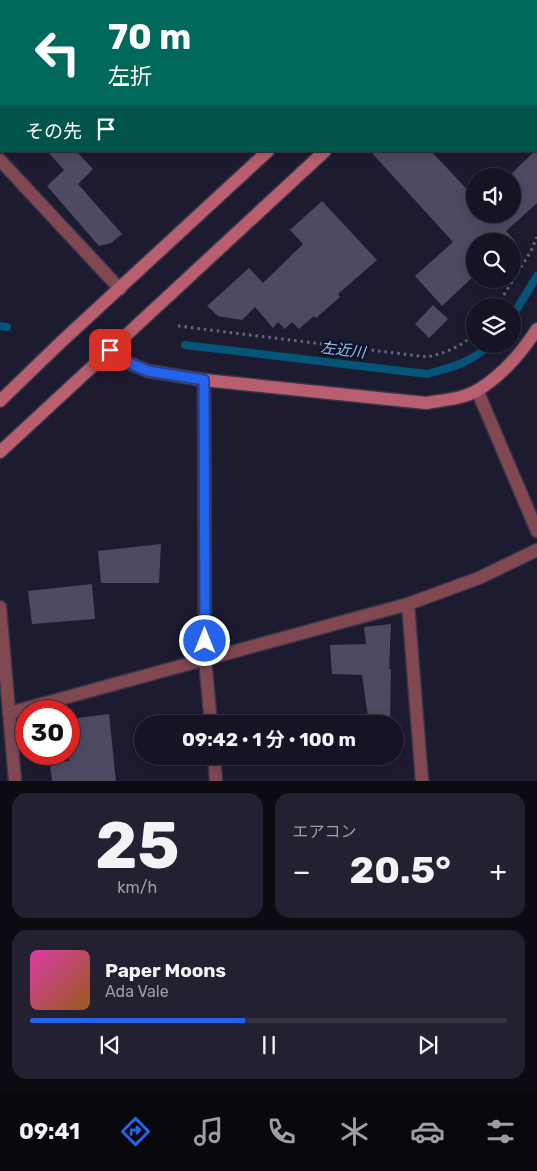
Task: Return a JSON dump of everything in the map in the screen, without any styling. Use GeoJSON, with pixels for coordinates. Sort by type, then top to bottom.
{"type":"FeatureCollection","features":[{"type":"Feature","properties":{"kind":"street"},"geometry":{"type":"LineString","coordinates":[[1,398],[267,152]]}},
{"type":"Feature","properties":{"kind":"street"},"geometry":{"type":"LineString","coordinates":[[0,452],[324,152]]}},
{"type":"Feature","properties":{"kind":"street"},"geometry":{"type":"LineString","coordinates":[[0,160],[120,289]]}},
{"type":"Feature","properties":{"kind":"street"},"geometry":{"type":"LineString","coordinates":[[110,350],[124,361],[148,371],[204,380],[426,403],[451,399],[477,390],[501,373],[530,340],[537,329]]}},
{"type":"Feature","properties":{"kind":"street"},"geometry":{"type":"LineString","coordinates":[[204,380],[205,660],[210,715]]}},
{"type":"Feature","properties":{"kind":"street"},"geometry":{"type":"LineString","coordinates":[[477,390],[537,531]]}},
{"type":"Feature","properties":{"kind":"street"},"geometry":{"type":"LineString","coordinates":[[9,713],[408,604],[480,578],[537,550]]}},
{"type":"Feature","properties":{"kind":"street"},"geometry":{"type":"LineString","coordinates":[[408,604],[422,781]]}},
{"type":"Feature","properties":{"kind":"street"},"geometry":{"type":"LineString","coordinates":[[0,607],[15,781]]}},
{"type":"Feature","properties":{"kind":"street"},"geometry":{"type":"LineString","coordinates":[[215,765],[216,781]]}},
{"type":"Feature","properties":{"kind":"path"},"geometry":{"type":"LineString","coordinates":[[502,298],[537,237]]}},
{"type":"Feature","properties":{"kind":"path"},"geometry":{"type":"LineString","coordinates":[[178,326],[426,357],[445,353],[466,340]]}},
{"type":"Feature","properties":{"kind":"building"},"geometry":{"type":"Polygon","coordinates":[[[48,152],[77,152],[93,169],[78,184],[122,234],[111,243],[99,246],[47,186],[64,170],[48,152]]]}},
{"type":"Feature","properties":{"kind":"building"},"geometry":{"type":"Polygon","coordinates":[[[371,152],[432,152],[466,188],[466,223],[515,223],[506,231],[508,233],[466,233],[466,283],[442,306],[415,276],[453,242],[371,152]]]}},
{"type":"Feature","properties":{"kind":"building"},"geometry":{"type":"Polygon","coordinates":[[[534,152],[537,152],[537,203],[521,217],[521,168],[517,168],[534,152]]]}},
{"type":"Feature","properties":{"kind":"building"},"geometry":{"type":"Polygon","coordinates":[[[322,201],[377,260],[338,294],[340,297],[316,318],[314,316],[299,329],[292,322],[285,329],[278,322],[273,328],[255,307],[242,320],[218,316],[207,306],[249,268],[263,283],[303,244],[290,230],[322,201]]]}},
{"type":"Feature","properties":{"kind":"building"},"geometry":{"type":"Polygon","coordinates":[[[433,305],[448,319],[429,338],[415,324],[433,305]]]}},
{"type":"Feature","properties":{"kind":"building"},"geometry":{"type":"Polygon","coordinates":[[[161,544],[159,583],[101,583],[98,551],[161,544]]]}},
{"type":"Feature","properties":{"kind":"building"},"geometry":{"type":"Polygon","coordinates":[[[92,584],[95,619],[32,624],[28,591],[92,584]]]}},
{"type":"Feature","properties":{"kind":"building"},"geometry":{"type":"Polygon","coordinates":[[[391,624],[389,669],[391,669],[390,715],[368,715],[362,675],[332,674],[330,645],[366,644],[364,627],[391,624]]]}},
{"type":"Feature","properties":{"kind":"building"},"geometry":{"type":"Polygon","coordinates":[[[109,714],[116,781],[52,781],[50,765],[80,765],[80,718],[109,714]]]}},
{"type":"Feature","properties":{"kind":"waterway","name":"左近川"},"geometry":{"type":"LineString","coordinates":[[521,302],[537,276]]}},
{"type":"Feature","properties":{"kind":"waterway","name":"左近川"},"geometry":{"type":"LineString","coordinates":[[0,326],[7,327]]}},
{"type":"Feature","properties":{"kind":"waterway","name":"左近川"},"geometry":{"type":"LineString","coordinates":[[185,345],[427,374],[453,367],[479,353]]}},
{"type":"Feature","properties":{"kind":"route"},"geometry":{"type":"LineString","coordinates":[[110,350],[124,361],[148,371],[204,380],[205,641]]}}]}
